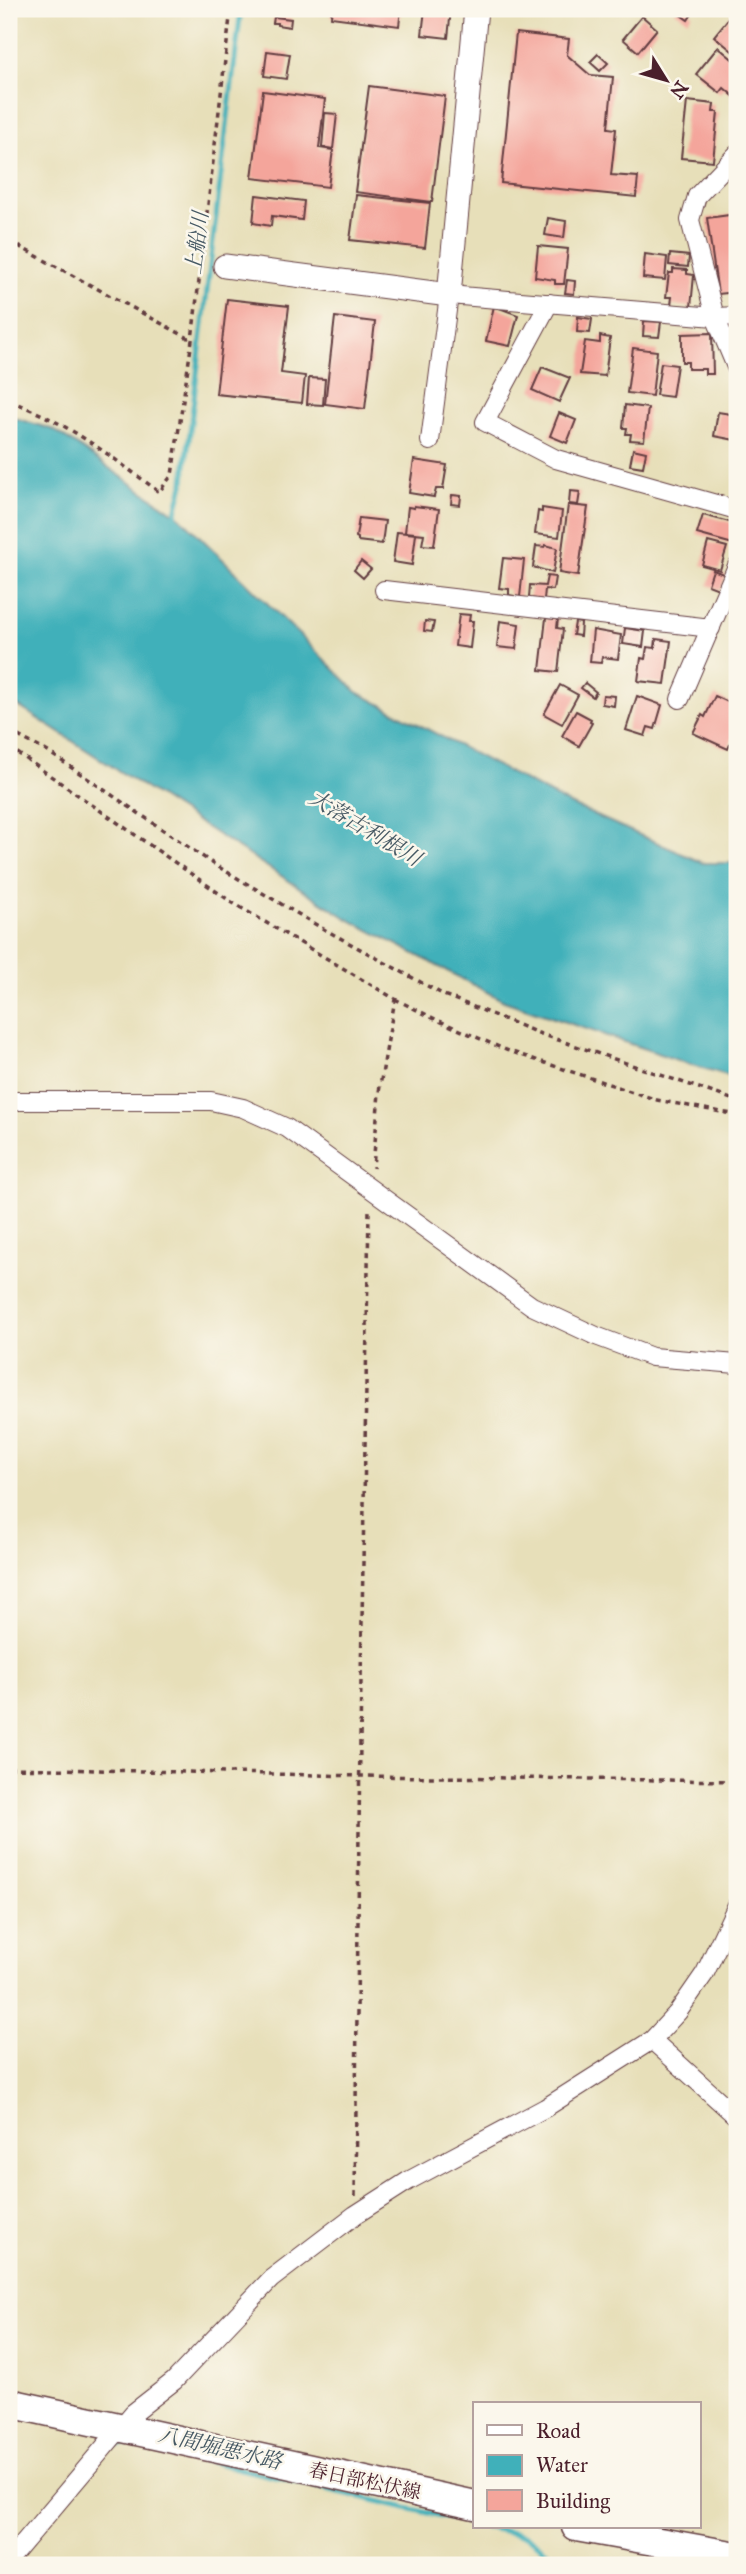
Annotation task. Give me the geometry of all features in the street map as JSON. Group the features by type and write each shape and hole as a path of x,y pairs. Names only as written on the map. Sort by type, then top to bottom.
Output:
{"main road":[{"name":"春日部松伏線","path":"9,2403 473,2505"},
{"path":"582,2528 737,2556"}],"street":[{"path":"430,441 449,295 476,9"},
{"path":"737,154 698,196 690,220 715,317 737,369"},
{"path":"225,266 449,295 715,317 737,316"},
{"path":"549,303 485,422 556,459 737,510"},
{"path":"680,699 737,566"},
{"path":"384,590 711,628"},
{"path":"9,1101 211,1101 243,1108 287,1128 532,1306 596,1336 652,1357 737,1364"},
{"path":"9,2560 132,2413 174,2381 271,2279 355,2215 408,2181 545,2108 652,2040 678,2011 705,1973 737,1905"},
{"path":"652,2040 737,2117"}],"path":[{"path":"9,401 46,415 97,445 159,492 172,475 231,9"},
{"path":"9,241 191,340"},
{"path":"9,731 50,753 212,863 320,928 444,995 538,1033 737,1101"},
{"path":"9,747 233,904 395,999 506,1050 657,1100 737,1115"},
{"path":"355,2215 368,1233 379,1092 395,999"},
{"path":"9,1768 737,1781"}],"water":[{"name":"大落古利根川","path":"9,416 54,430 180,517 357,692 567,803 703,863 737,863 737,1078 504,1001 348,919 9,700"}],"building":[{"path":"332,9 401,9 399,26 331,17"},
{"path":"425,9 451,9 448,38 422,35"},
{"path":"532,9 545,9 544,17 531,15"},
{"path":"685,9 692,14 688,20 675,11"},
{"path":"737,10 737,55 714,36"},
{"path":"642,16 657,29 638,52 623,39"},
{"path":"274,17 291,19 290,27 273,23"},
{"path":"516,33 569,39 567,55 590,75 613,77 608,128 616,129 611,175 638,177 636,197 501,183"},
{"path":"718,47 737,63 737,99 724,88 720,93 696,74"},
{"path":"267,51 290,54 286,79 264,76"},
{"path":"598,54 608,63 600,71 590,62"},
{"path":"369,86 445,96 432,202 355,192"},
{"path":"263,91 325,99 319,148 333,150 328,187 252,178"},
{"path":"687,101 714,104 713,112 718,112 713,161 681,158"},
{"path":"325,113 337,114 333,149 322,147"},
{"path":"256,195 304,201 302,220 272,216 271,226 253,223"},
{"path":"356,195 430,203 425,248 350,240"},
{"path":"737,214 737,292 718,294 707,218"},
{"path":"548,218 566,221 564,238 545,235"},
{"path":"538,246 568,249 564,284 555,284 555,280 535,277"},
{"path":"645,254 667,257 665,280 643,278"},
{"path":"670,254 689,256 688,267 669,265"},
{"path":"673,269 687,270 687,274 694,275 691,307 671,305 672,297 666,297 669,273 673,273"},
{"path":"567,280 575,281 574,294 565,293"},
{"path":"227,299 289,306 281,373 305,376 302,403 216,394"},
{"path":"494,306 518,315 510,346 486,341"},
{"path":"335,317 375,322 365,409 325,404"},
{"path":"578,317 592,319 590,333 577,332"},
{"path":"644,321 661,322 659,337 643,336"},
{"path":"712,333 713,374 705,374 705,369 688,369 688,362 682,362 682,334"},
{"path":"600,336 610,338 605,376 580,374 585,341 600,343"},
{"path":"633,348 657,351 652,396 627,393"},
{"path":"661,363 677,365 672,397 656,395"},
{"path":"542,367 570,378 559,402 532,390"},
{"path":"309,378 325,379 323,405 307,404"},
{"path":"625,405 648,408 644,441 630,440 631,434 626,434 627,428 623,428"},
{"path":"718,412 737,415 735,440 714,436"},
{"path":"559,413 576,420 567,443 550,436"},
{"path":"633,449 646,452 643,467 630,465"},
{"path":"414,460 447,465 443,489 436,489 434,497 409,493"},
{"path":"570,491 580,492 578,505 569,504"},
{"path":"452,495 461,496 460,505 451,504"},
{"path":"568,505 588,507 578,576 559,573"},
{"path":"408,507 439,509 434,546 422,545 424,534 405,532"},
{"path":"542,508 562,511 559,537 535,534 538,511 542,512"},
{"path":"703,515 733,523 732,526 737,527 733,544 697,534"},
{"path":"359,518 385,521 382,544 358,541 356,537"},
{"path":"397,532 416,534 412,565 393,562"},
{"path":"708,542 727,547 720,570 702,565"},
{"path":"536,546 557,548 553,573 533,567"},
{"path":"503,558 524,560 520,597 509,595 509,589 499,588"},
{"path":"361,561 371,569 363,578 354,570"},
{"path":"713,570 726,575 721,590 708,585"},
{"path":"547,576 555,577 553,590 545,589 544,600 529,598 530,585 545,586"},
{"path":"459,614 470,615 469,621 473,621 470,648 455,646"},
{"path":"546,618 558,619 557,628 563,629 558,672 540,670"},
{"path":"425,621 434,622 432,632 424,631"},
{"path":"500,621 519,624 516,649 497,647"},
{"path":"575,622 581,623 580,636 573,635"},
{"path":"625,628 645,631 643,647 623,644"},
{"path":"593,630 621,635 618,659 602,657 601,663 590,662"},
{"path":"656,639 671,641 665,684 638,681 641,658 645,659 647,647 655,648"},
{"path":"585,683 596,692 593,697 581,688"},
{"path":"560,685 578,695 562,724 544,714"},
{"path":"603,695 615,696 614,706 602,704"},
{"path":"637,696 662,705 655,729 648,727 645,736 626,730"},
{"path":"715,696 737,706 737,729 728,749 693,733 702,715 705,717"},
{"path":"576,711 591,719 592,723 579,746 562,736"}],"waterway":[{"name":"上船川","path":"174,519 184,481 241,9"},
{"name":"八間堀悪水路","path":"113,2445 134,2444"},
{"name":"八間堀悪水路","path":"147,2447 473,2524"},
{"name":"八間堀悪水路","path":"490,2528 526,2536 566,2565"}]}
